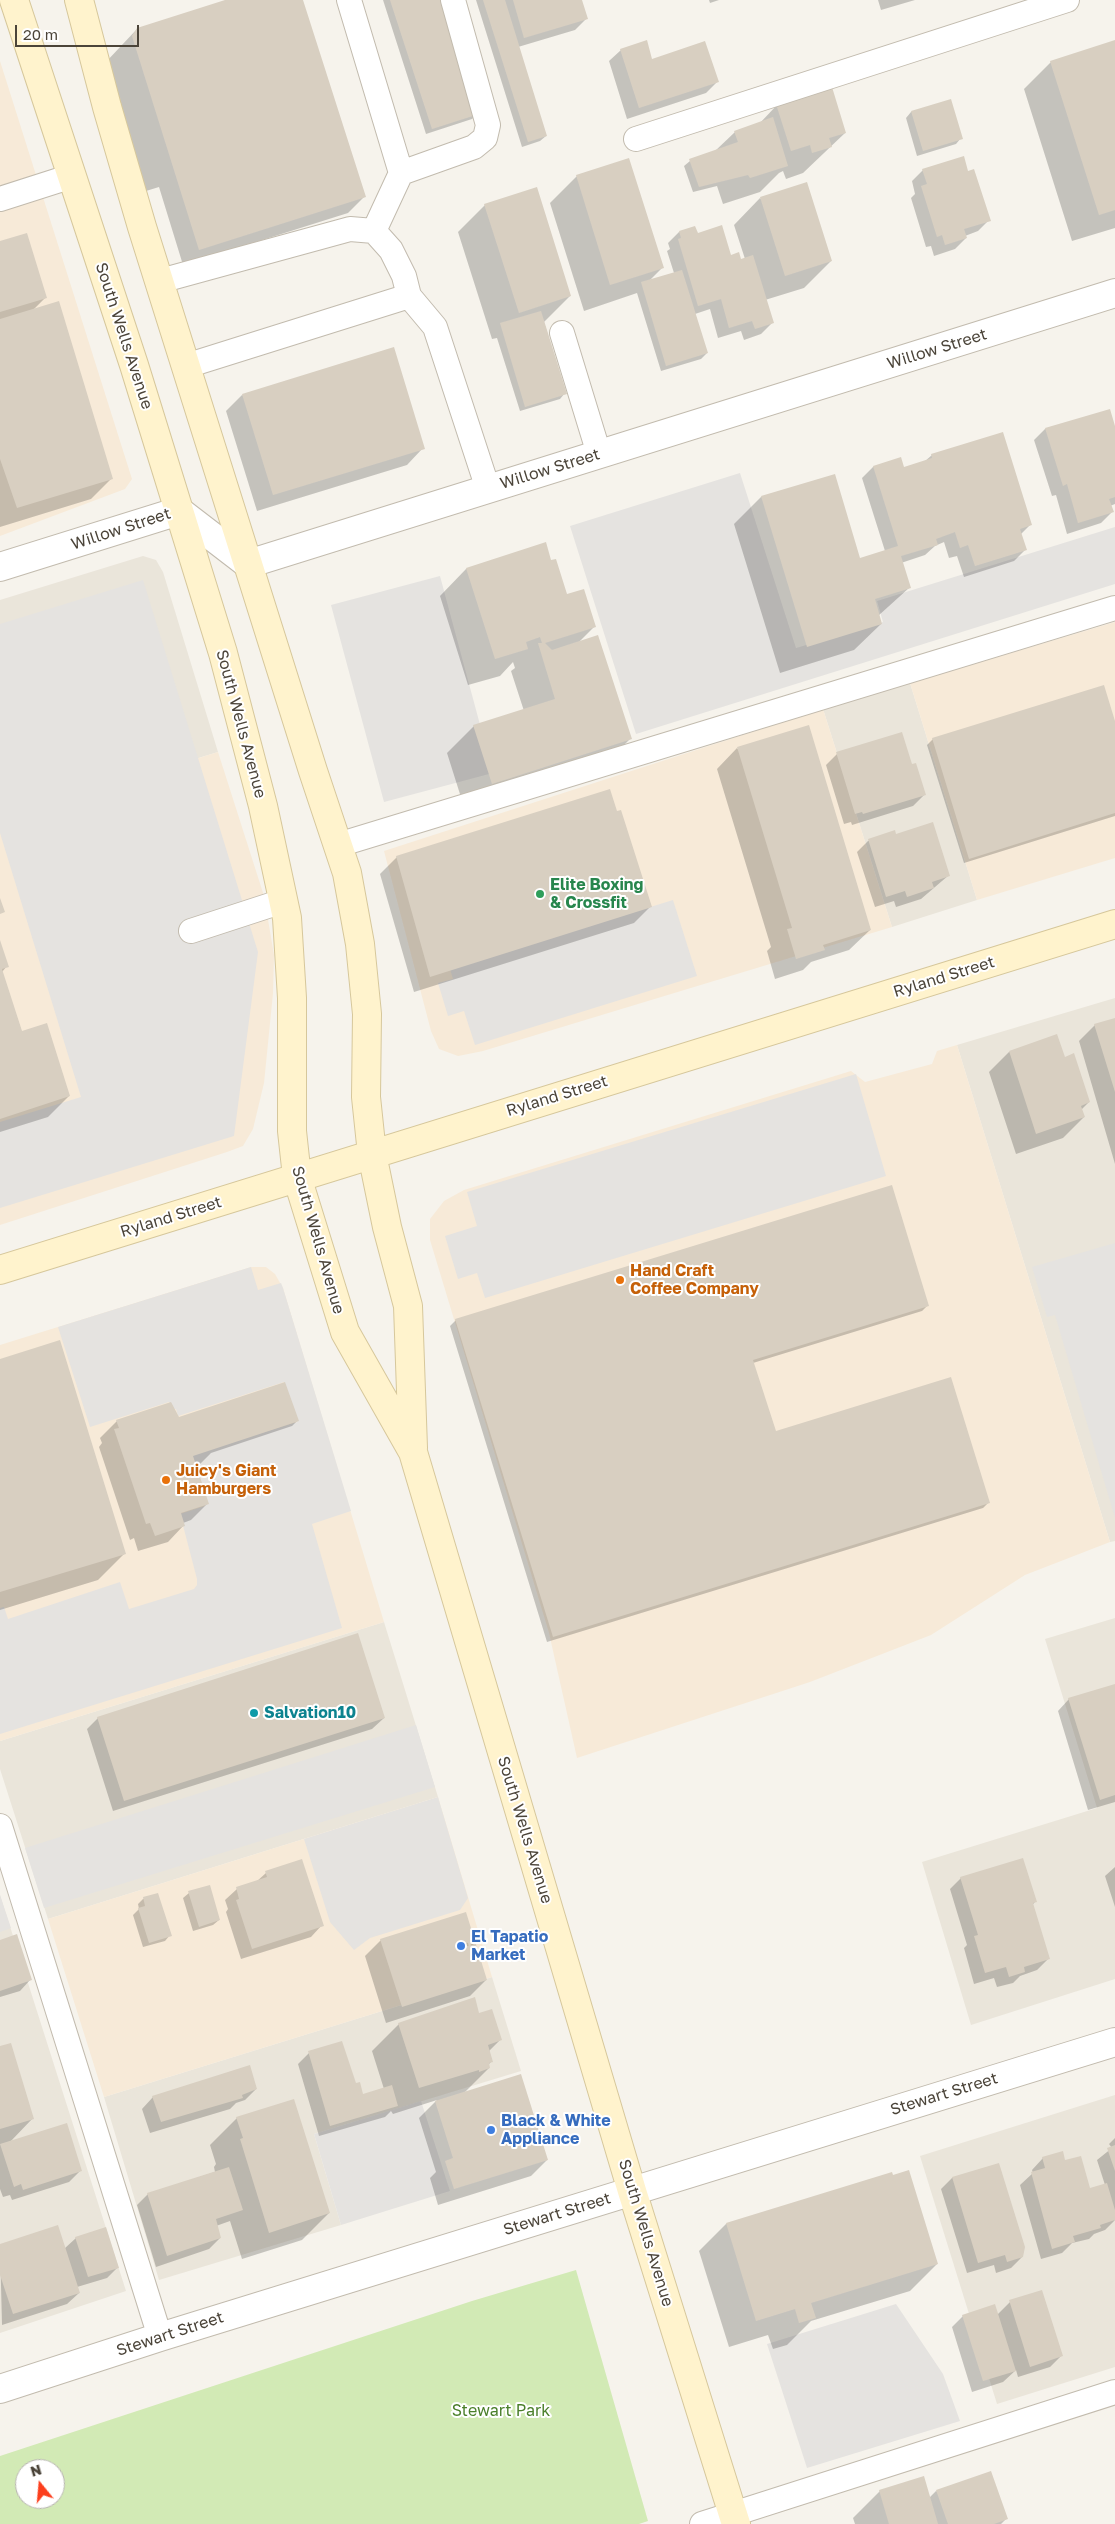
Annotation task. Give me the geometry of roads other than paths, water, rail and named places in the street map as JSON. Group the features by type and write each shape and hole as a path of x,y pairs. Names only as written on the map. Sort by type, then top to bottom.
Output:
{"main road":[{"name":"South Wells Avenue","path":"14,0 72,176 223,653 262,806 287,918 291,988 292,1131 297,1177 345,1332 413,1452 632,2191 734,2519"},
{"name":"South Wells Avenue","path":"79,0 107,107 186,366 347,873 360,944 367,1014 366,1097 372,1154 387,1227 408,1306 413,1452"},
{"name":"Ryland Street","path":"0,1270 1115,924"}],"street":[{"name":"Willow Street","path":"0,568 179,511 248,564 1115,293"},
{"name":"Stewart Street","path":"0,2389 160,2337 1115,2042"}],"lane":[{"path":"349,0 401,173 374,232"},
{"path":"401,173 474,147 485,138 488,125 453,0"},
{"path":"636,139 1067,0"},
{"path":"0,199 72,176"},
{"path":"160,281 350,229 374,232 391,250 404,276 409,296 435,327 488,489"},
{"path":"186,366 409,296"},
{"path":"562,333 598,454"},
{"path":"338,845 1115,608"},
{"path":"191,931 283,902"},
{"path":"0,1826 160,2337"},
{"path":"702,2524 734,2519 1115,2392"}],"place":[{"name":"Elite Boxing & Crossfit","path":"540,894"},
{"name":"Hand Craft Coffee Company","path":"620,1280"},
{"name":"Juicy's Giant Hamburgers","path":"166,1480"},
{"name":"Salvation10","path":"254,1713"},
{"name":"El Tapatio Market","path":"461,1946"},
{"name":"Black & White Appliance","path":"491,2130"}],"park label":[{"name":"Stewart Park","path":"501,2411"}]}
